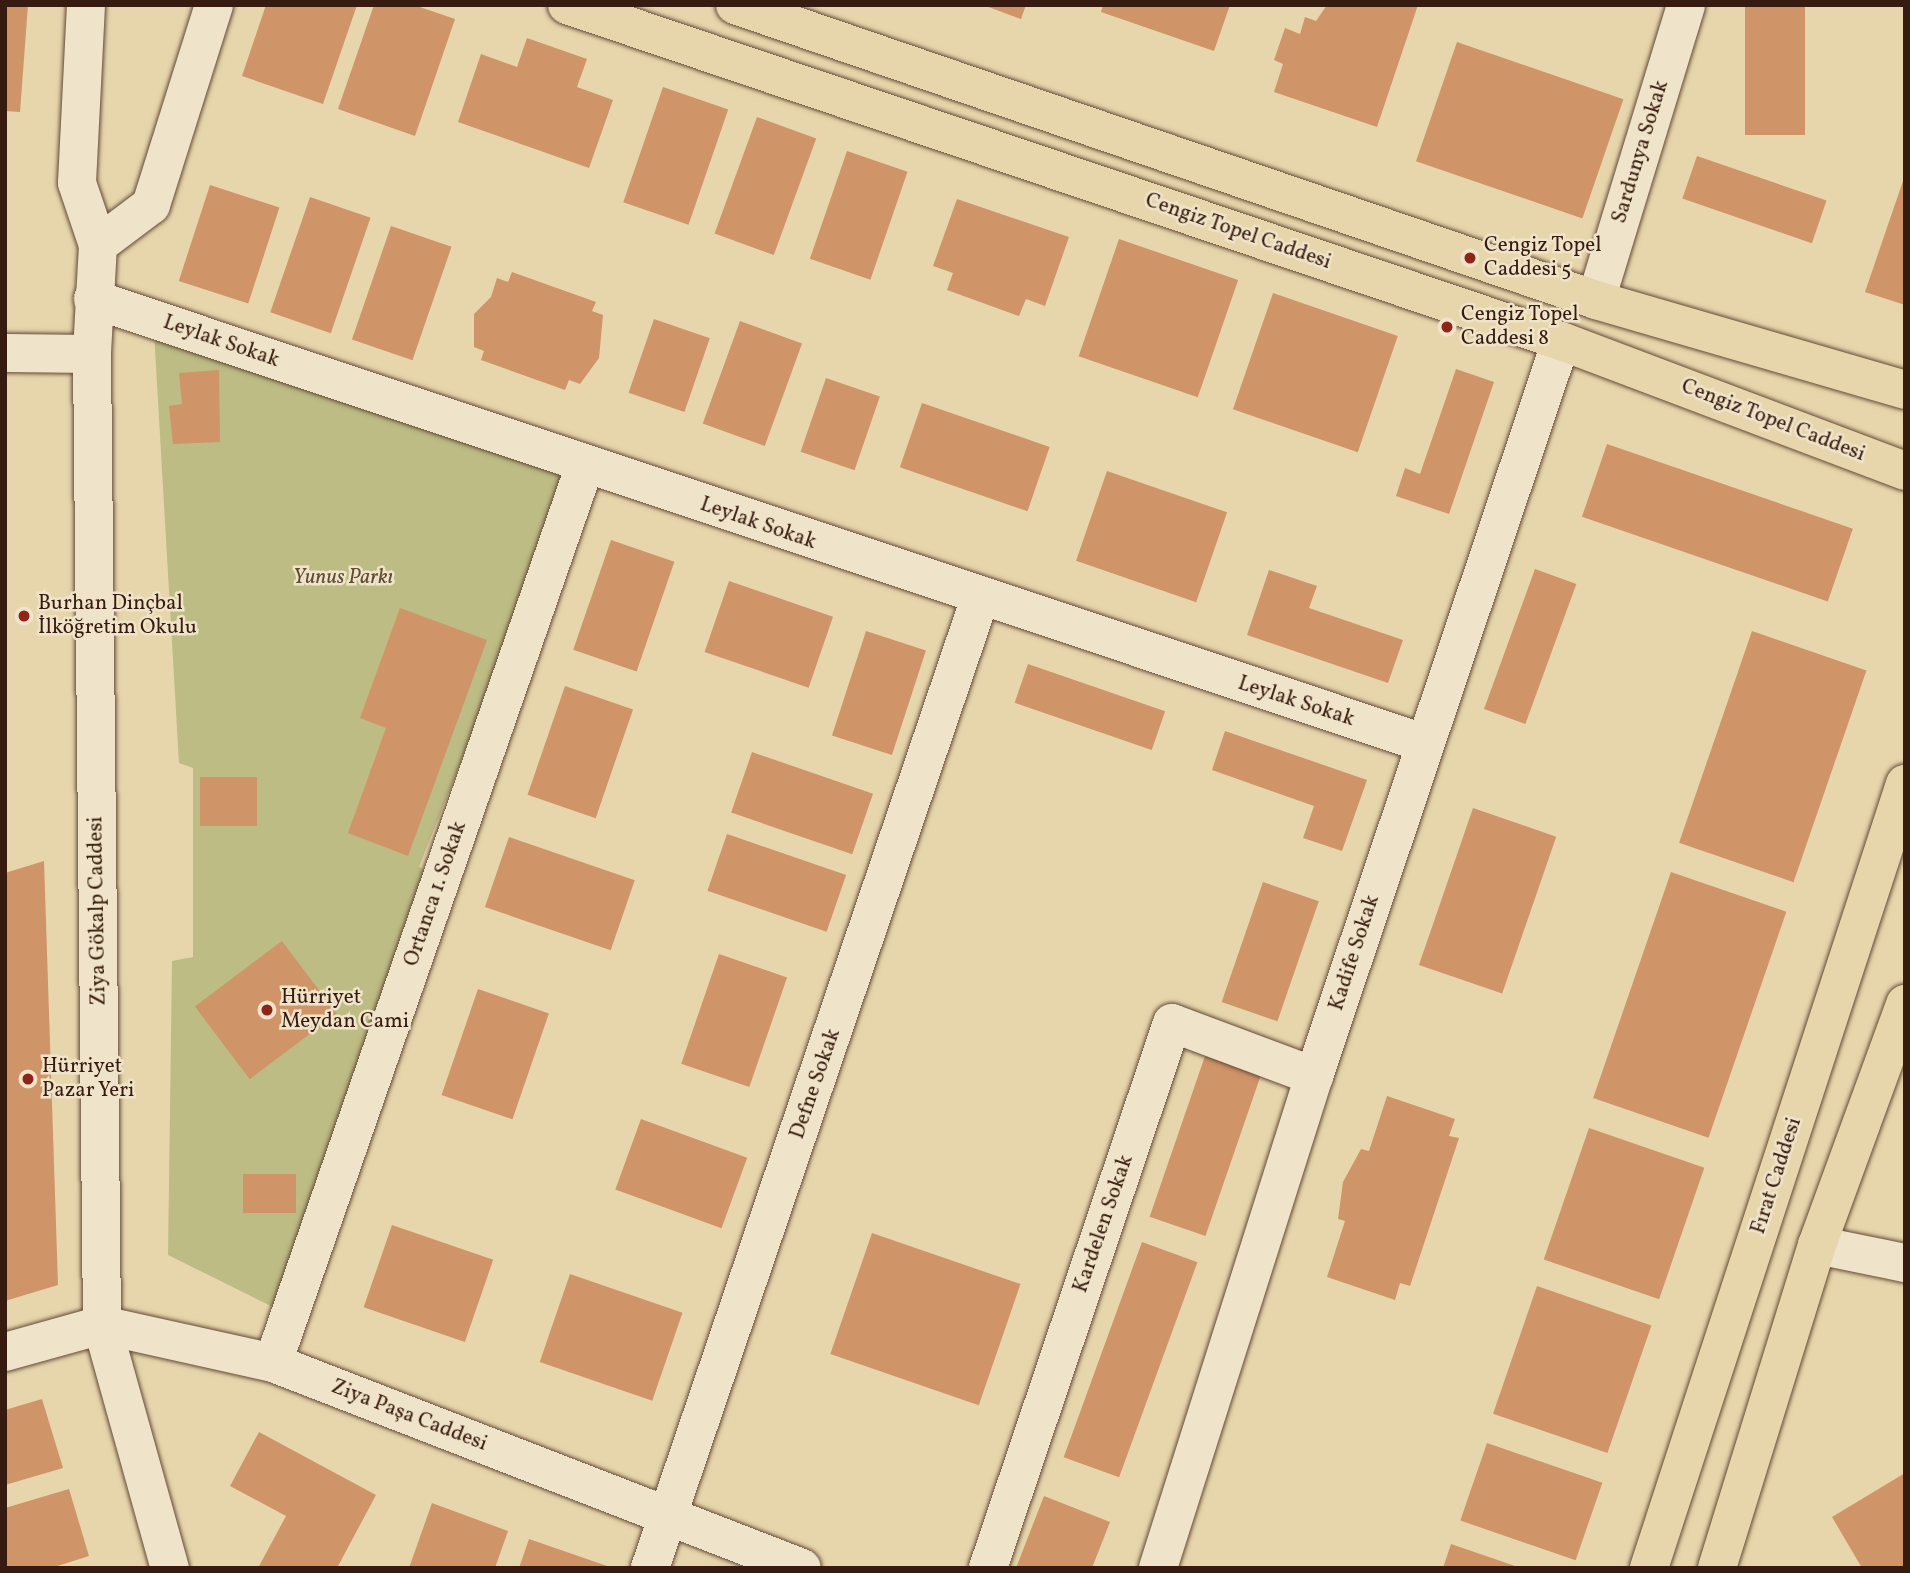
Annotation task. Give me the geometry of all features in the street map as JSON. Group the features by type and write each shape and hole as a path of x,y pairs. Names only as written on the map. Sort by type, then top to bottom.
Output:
{"main road":[{"name":"Cengiz Topel Caddesi","path":"568,5 1560,341 1905,471"},
{"path":"735,5 1596,300 1905,390"},
{"name":"Fırat Caddesi","path":"1649,1568 1905,783"},
{"path":"1717,1568 1817,1245 1905,1004"}],"street":[{"name":"Ziya Gökalp Caddesi","path":"86,5 77,183 98,244 92,355 102,1325 170,1568"},
{"path":"98,244 151,205 214,5"},
{"name":"Sardunya Sokak","path":"1596,300 1686,5"},
{"name":"Leylak Sokak","path":"93,299 979,598 1424,743"},
{"name":"Kadife Sokak","path":"1158,1568 1314,1076 1560,341"},
{"path":"5,353 92,355"},
{"name":"Ortanca 1. Sokak","path":"273,1363 585,466"},
{"name":"Defne Sokak","path":"650,1568 671,1517 979,598"},
{"name":"Kardelen Sokak","path":"988,1568 1172,1023 1314,1076"},
{"path":"1817,1245 1905,1263"},
{"name":"Ziya Paşa Caddesi","path":"5,1352 102,1325 273,1363 802,1568"}],"green space":[{"name":"Yunus Parkı","path":"154,332 577,470 419,867 439,877 283,1312 168,1255 172,961 193,957 193,768 179,763"}],"building":[{"path":"5,5 28,5 20,112 5,111"},
{"path":"266,5 357,5 323,104 242,76"},
{"path":"374,5 414,5 455,19 415,136 338,109"},
{"path":"983,5 1026,5 1021,19"},
{"path":"1103,5 1230,5 1214,51 1101,12"},
{"path":"1327,5 1418,5 1377,127 1274,92 1283,64 1274,60 1285,28 1300,34 1305,17 1316,21"},
{"path":"1745,5 1805,5 1805,135 1745,135"},
{"path":"527,38 587,59 577,87 613,100 589,168 458,122 481,54 517,67"},
{"path":"1457,42 1623,99 1582,218 1416,161"},
{"path":"663,87 728,109 689,225 623,202"},
{"path":"757,117 816,139 774,255 715,234"},
{"path":"847,151 908,172 870,280 810,259"},
{"path":"1697,156 1827,201 1812,243 1682,199"},
{"path":"1905,175 1905,305 1865,292"},
{"path":"210,185 279,208 248,304 179,281"},
{"path":"310,197 371,218 331,333 270,312"},
{"path":"957,199 1069,237 1045,306 1026,299 1019,316 947,290 953,273 933,266"},
{"path":"391,226 452,247 412,360 352,339"},
{"path":"1119,239 1238,280 1198,397 1079,356"},
{"path":"512,272 596,302 592,311 603,315 599,358 580,384 569,380 565,390 481,360 484,351 474,347 474,314 491,297 497,278 508,282"},
{"path":"1273,293 1398,336 1358,452 1233,409"},
{"path":"654,319 710,338 684,412 629,393"},
{"path":"740,321 802,344 765,446 703,423"},
{"path":"1456,369 1494,382 1449,514 1396,496 1405,468 1420,474"},
{"path":"219,370 220,442 173,444 169,406 182,404 179,373"},
{"path":"826,378 880,397 855,470 801,452"},
{"path":"922,403 1050,447 1028,511 900,467"},
{"path":"1607,444 1853,529 1828,601 1582,517"},
{"path":"1107,471 1227,512 1196,602 1076,561"},
{"path":"611,540 674,562 637,671 573,650"},
{"path":"1535,569 1576,584 1525,724 1484,709"},
{"path":"1269,570 1317,586 1309,608 1403,640 1388,683 1247,635"},
{"path":"729,581 833,617 809,688 705,652"},
{"path":"400,608 487,640 408,856 348,833 386,728 360,718"},
{"path":"866,631 926,650 892,755 832,736"},
{"path":"1752,631 1866,670 1793,882 1679,843"},
{"path":"1028,664 1165,711 1152,750 1015,703"},
{"path":"565,686 633,709 596,818 528,795"},
{"path":"1225,731 1367,780 1342,851 1303,838 1314,806 1212,770"},
{"path":"752,752 873,794 852,854 731,813"},
{"path":"200,777 257,777 257,826 200,826"},
{"path":"1473,808 1556,837 1502,994 1419,965"},
{"path":"727,834 846,875 827,932 707,891"},
{"path":"509,837 635,880 611,950 485,907"},
{"name":"Hürriyet Pazar Yeri","path":"44,861 58,1285 5,1301 5,873"},
{"path":"1671,872 1786,912 1709,1138 1593,1098"},
{"path":"1263,882 1319,901 1277,1021 1222,1002"},
{"name":"Hürriyet Meydan Cami","path":"282,941 337,1014 250,1079 195,1007"},
{"path":"719,954 787,977 749,1087 681,1064"},
{"path":"478,989 549,1013 512,1119 442,1095"},
{"path":"1205,1056 1261,1075 1205,1236 1150,1217"},
{"path":"1387,1096 1455,1119 1449,1136 1459,1138 1410,1286 1400,1283 1395,1300 1327,1277 1345,1221 1338,1219 1343,1182 1361,1149 1369,1151"},
{"path":"641,1119 747,1158 722,1228 615,1189"},
{"path":"1589,1128 1704,1168 1659,1299 1544,1259"},
{"path":"243,1174 296,1174 296,1213 243,1213"},
{"path":"392,1225 493,1260 465,1342 364,1307"},
{"path":"872,1233 1020,1284 979,1405 830,1354"},
{"path":"1142,1242 1197,1262 1119,1477 1064,1457"},
{"path":"570,1274 683,1313 652,1401 540,1362"},
{"path":"1537,1286 1651,1325 1607,1453 1493,1414"},
{"path":"42,1399 63,1468 5,1485 5,1410"},
{"path":"259,1432 376,1495 337,1568 258,1568 286,1516 230,1486"},
{"path":"1487,1443 1602,1483 1576,1560 1460,1521"},
{"path":"1905,1473 1905,1568 1862,1568 1832,1517"},
{"path":"69,1489 89,1556 51,1568 5,1568 5,1508"},
{"path":"1044,1496 1110,1522 1092,1568 1016,1568"},
{"path":"432,1503 508,1531 495,1568 409,1568"},
{"path":"529,1539 610,1567 610,1568 519,1568"},
{"path":"1451,1544 1518,1567 1518,1568 1443,1568"}],"place":[{"name":"Cengiz Topel Caddesi 5","path":"1470,258"},
{"name":"Cengiz Topel Caddesi 8","path":"1447,327"},
{"name":"Burhan Dinçbal İlköğretim Okulu","path":"24,616"},
{"name":"Hürriyet Meydan Cami","path":"267,1010"},
{"name":"Hürriyet Pazar Yeri","path":"28,1079"}]}
